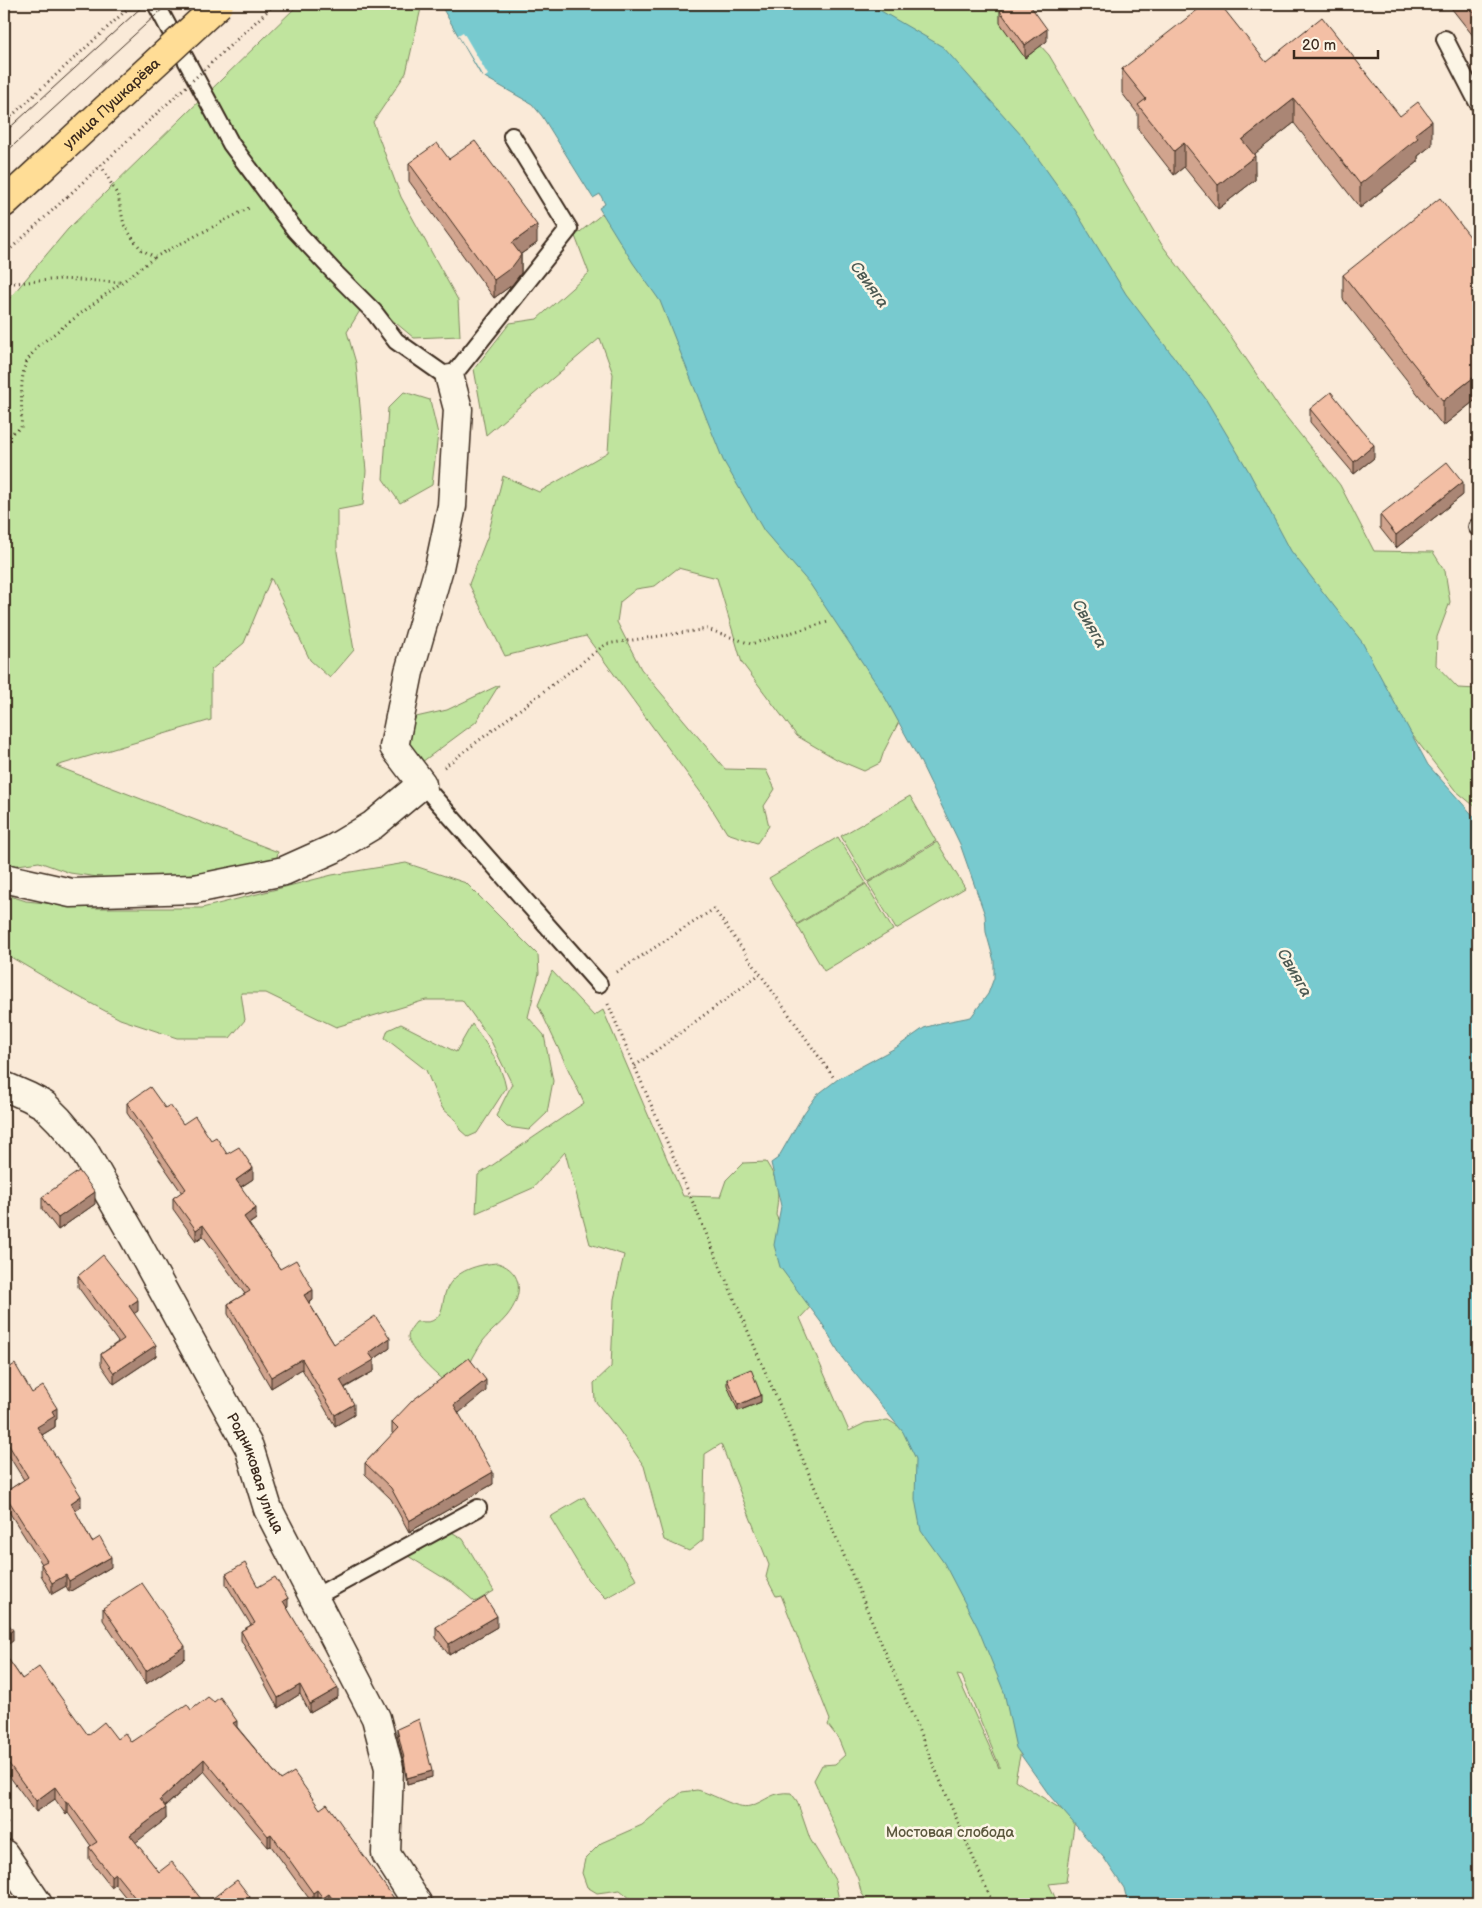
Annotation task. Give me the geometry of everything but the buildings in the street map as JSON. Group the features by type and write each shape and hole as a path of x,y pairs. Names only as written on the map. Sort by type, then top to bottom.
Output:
{"main road":[{"name":"улица Пушкарёва","path":"4,203 219,4"}],"street":[{"path":"4,878 71,893 195,889 284,871 333,849 373,824 422,784 394,746 409,672 439,568 452,506 458,409 450,379"},
{"name":"Родниковая улица","path":"4,1086 44,1105 82,1148 131,1232 249,1448 268,1509 376,1718 389,1768 386,1854 418,1904"},
{"path":"4,1854 38,1904"}],"lane":[{"path":"156,4 231,144 295,230 374,312 396,341 450,379 569,229 512,136"},
{"path":"1445,39 1478,103"},
{"path":"422,784 599,984"},
{"path":"313,1598 478,1508"}],"path":[{"path":"4,123 133,4"},
{"path":"4,255 275,4"},
{"path":"101,164 118,196 124,225 142,250 155,257"},
{"path":"4,437 20,428 22,415 21,396 25,365 38,346 155,257 271,197"},
{"path":"4,284 61,279 122,282"},
{"path":"422,784 606,644 708,629 751,644 828,622"},
{"path":"834,1078 714,909 599,984 993,1904"},
{"path":"635,1066 760,974"}],"green space":[{"path":"299,4 422,4 406,73 373,122 401,197 458,300 460,336 414,338 367,299 347,332 356,363 366,471 363,505 337,510 337,552 354,650 330,678 310,660 271,578 244,643 211,670 211,720 56,766 278,852 276,863 132,882 70,873 39,862 4,867 4,305 68,229"},
{"path":"840,4 1002,4 1049,55 1162,245 1226,329 1280,409 1340,485 1374,551 1433,552 1445,571 1450,602 1437,637 1436,665 1458,688 1478,689 1478,809 1455,790"},
{"path":"624,196 907,706 884,751 880,763 864,771 838,760 797,736 742,663 717,578 678,568 655,586 636,589 620,602 617,622 641,669 725,769 766,770 775,789 764,806 769,826 757,843 727,833 707,801 586,636 505,656 469,584 488,535 503,476 539,492 608,452 613,374 600,338 486,435 474,369 510,323 537,319 589,273 575,236"},
{"path":"404,392 430,400 438,434 432,485 400,503 383,479 388,408"},
{"path":"499,685 476,722 403,776 402,742 416,717 447,710"},
{"path":"910,796 936,841 868,882 841,836"},
{"path":"838,837 866,883 797,924 769,878"},
{"path":"937,842 965,888 896,929 868,883"},
{"path":"406,863 466,883 538,955 539,973 528,1017 544,1035 553,1081 547,1113 529,1130 507,1127 496,1116 512,1084 490,1039 462,1000 426,1000 336,1027 266,993 241,993 245,1020 230,1038 177,1038 120,1019 4,953 4,894 26,901 92,908 202,908 332,875"},
{"path":"866,884 893,930 824,971 797,925"},
{"name":"Мостовая слобода","path":"552,971 594,1016 603,1010 683,1196 720,1197 726,1180 743,1163 766,1162 771,1170 777,1187 776,1215 814,1303 800,1318 849,1431 865,1423 888,1420 915,1436 1028,1717 1015,1780 1075,1818 1066,1882 1049,1884 1058,1904 869,1904 861,1892 858,1879 814,1780 822,1765 835,1764 845,1755 838,1738 828,1725 830,1720 781,1595 776,1596 766,1577 769,1565 721,1444 705,1454 703,1540 689,1551 664,1540 644,1466 619,1430 595,1401 594,1383 611,1367 614,1299 624,1255 590,1244 565,1152 533,1188 476,1213 478,1175 584,1103 538,1005","holes":["957,1675 962,1676 999,1765 999,1768"]},
{"path":"401,1024 456,1052 472,1024 483,1039 501,1071 506,1088 477,1133 468,1137 460,1130 456,1120 443,1109 426,1070 385,1038 388,1030"},
{"path":"498,1263 513,1272 516,1278 518,1293 516,1301 507,1316 483,1341 465,1374 444,1381 428,1367 412,1347 408,1336 409,1332 416,1322 430,1322 439,1316 446,1291 461,1273 475,1267"},
{"path":"584,1497 637,1580 606,1598 588,1580 550,1517"},
{"path":"450,1531 463,1539 494,1591 475,1602 455,1585 408,1556"},
{"path":"697,1790 745,1807 779,1793 791,1793 797,1801 810,1839 835,1880 839,1900 836,1904 792,1904 772,1901 761,1904 636,1903 620,1890 597,1893 587,1887 582,1873 585,1859 601,1843 642,1825 682,1792"}],"water":[{"name":"Свияга","path":"440,4 869,4 943,47 1022,136 1075,210 1126,294 1205,398 1248,470 1291,551 1362,642 1428,765 1478,821 1478,1904 1128,1904 1124,1888 1104,1858 1050,1796 1016,1748 1004,1692 978,1628 944,1563 921,1531 915,1499 916,1459 903,1432 843,1359 823,1325 780,1267 774,1245 781,1206 771,1163 778,1158 804,1113 817,1095 838,1079 897,1047 924,1028 971,1017 988,994 994,978 994,961 986,932 985,915 960,844 920,761 882,692 810,584 764,531 723,460 660,301 633,263 599,208 605,204 600,194 593,198 542,116 532,104 481,75"}],"pier":[{"path":"463,32 488,75 484,78 458,35"}],"tram line":[{"path":"4,133 145,4"},
{"path":"4,154 168,4"}]}
